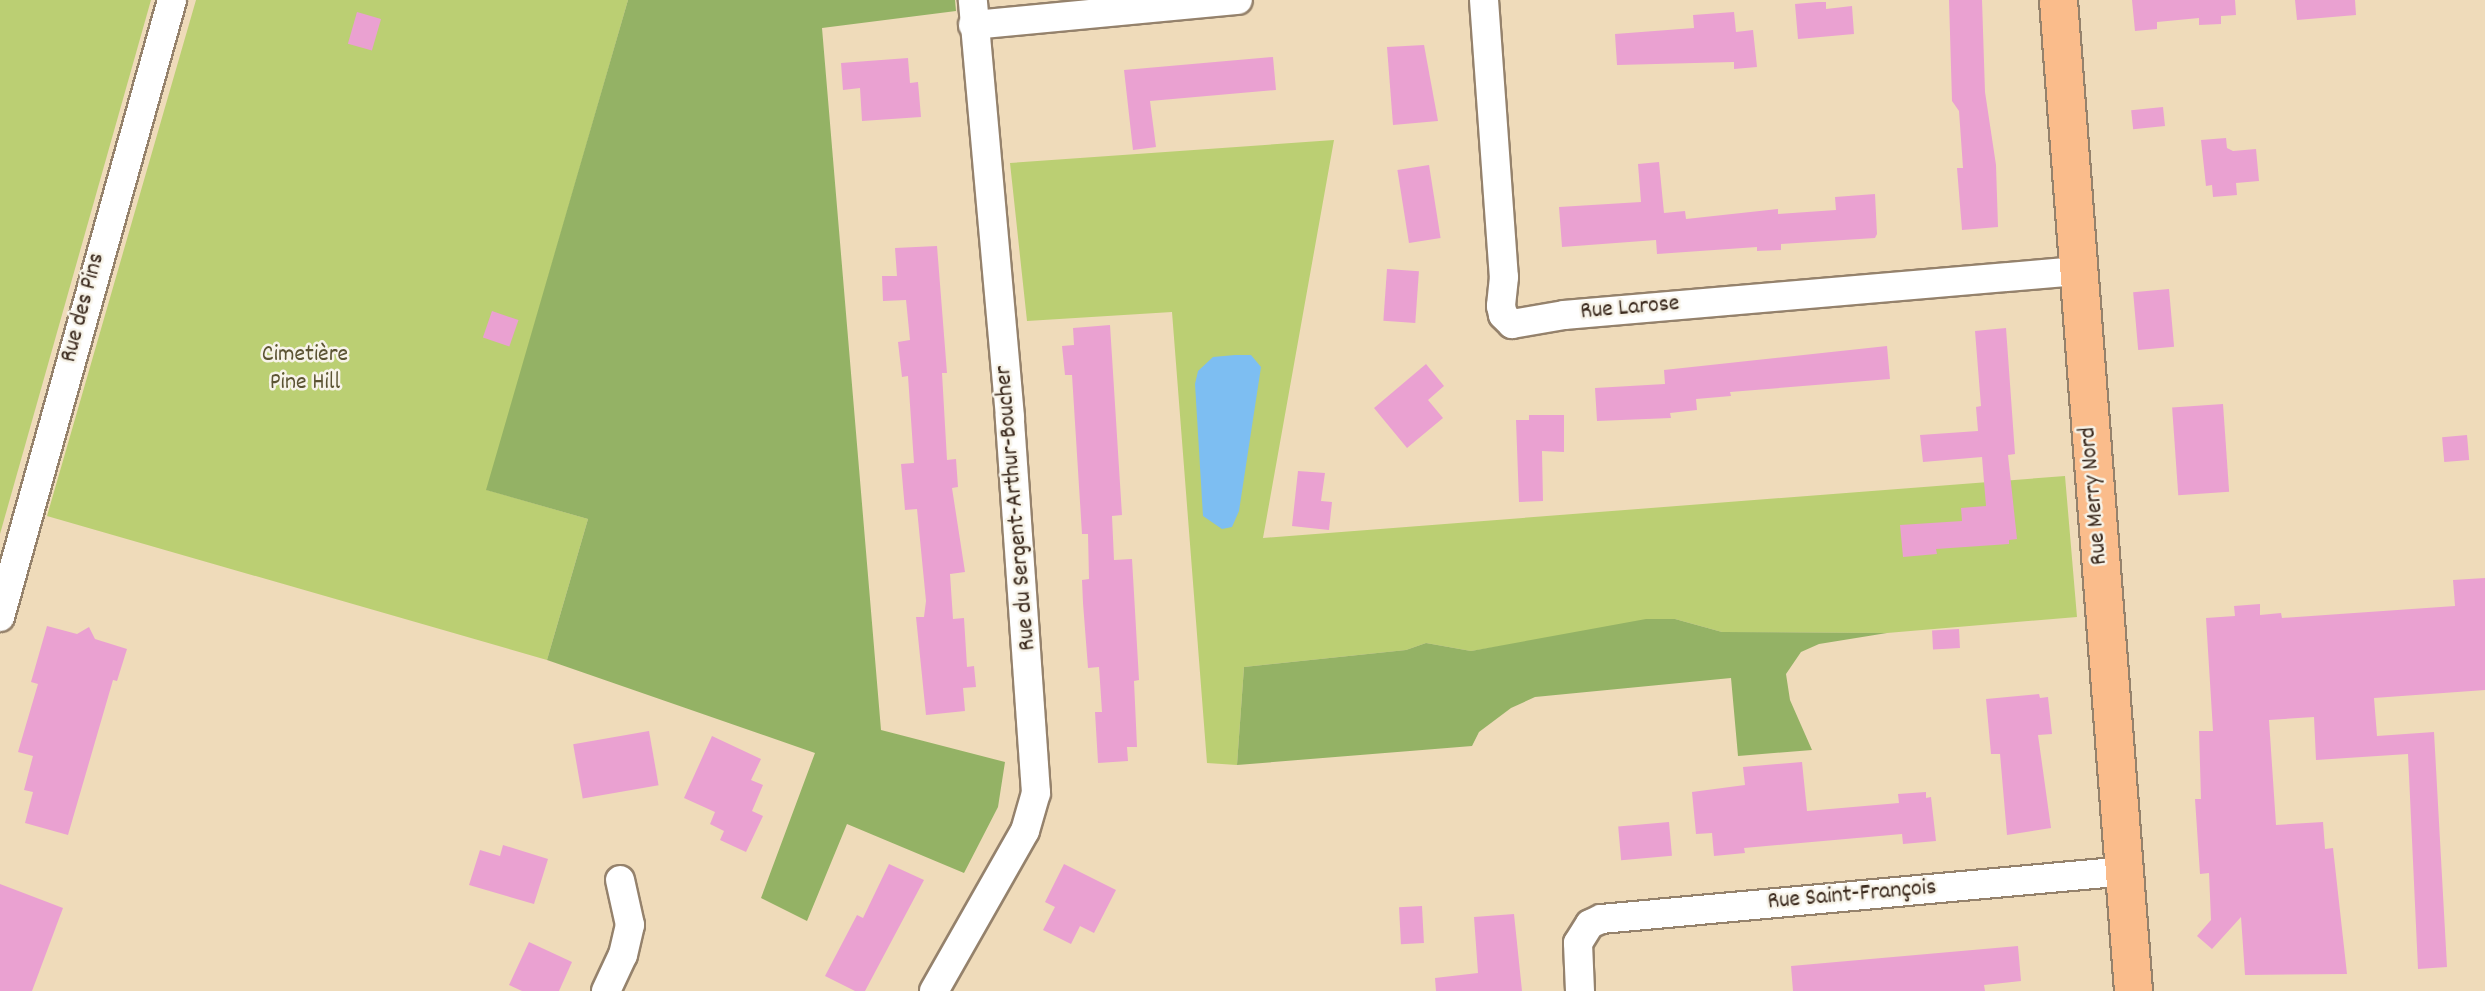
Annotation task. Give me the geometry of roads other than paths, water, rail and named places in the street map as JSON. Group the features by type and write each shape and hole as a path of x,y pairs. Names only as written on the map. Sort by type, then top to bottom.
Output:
{"main road":[{"name":"Rue Merry Nord","path":"2058,0 2133,991"}],"street":[{"name":"Rue des Pins","path":"0,617 172,0"},
{"path":"973,13 1238,0"},
{"name":"Rue Larose","path":"1483,0 1504,277 1501,306 1503,316 1513,324 1564,315 2077,271"},
{"name":"Rue du Sergent-Arthur-Boucher","path":"934,991 1026,831 1036,793 1010,417 973,13"},
{"name":"Rue Saint-François","path":"1580,991 1578,943 1583,932 1601,919 2126,871"},
{"path":"606,991 623,955 630,925 620,880"}],"water":[{"path":"1251,355 1261,367 1239,511 1232,527 1222,529 1203,516 1195,384 1198,371 1213,357"}],"park label":[{"name":"Cimetière Pine Hill","path":"305,370"}]}
